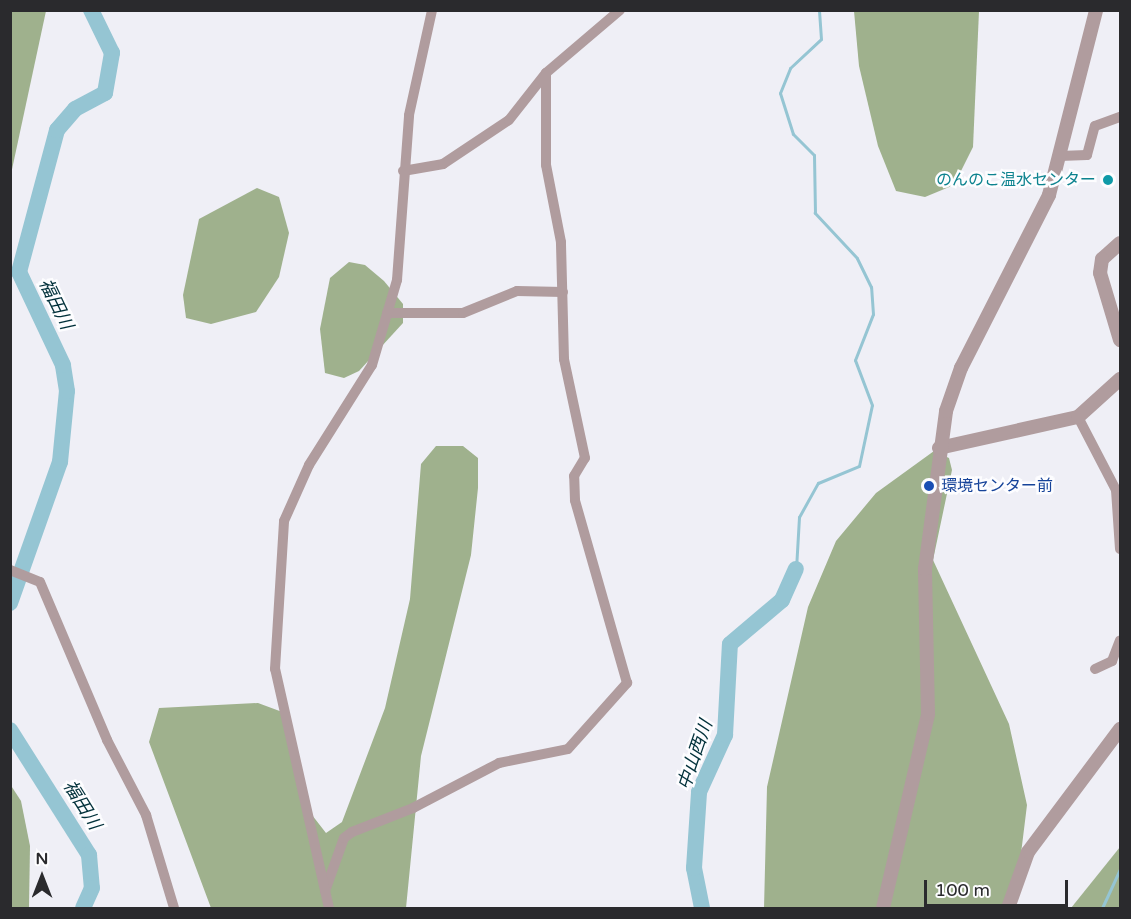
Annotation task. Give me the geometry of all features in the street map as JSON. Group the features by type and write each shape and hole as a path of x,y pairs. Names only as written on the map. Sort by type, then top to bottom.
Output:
{"street":[{"path":"329,909 275,669 284,521 309,465 372,365 397,280 403,171 432,10"},
{"path":"403,171 443,164 509,120 546,72 620,10"},
{"path":"883,909 928,714 925,569 939,448 962,368 1037,226 1060,156 1096,10"},
{"path":"326,891 344,838 352,832 413,808 499,763 568,749 627,684 575,500 574,476 585,458 564,359 561,242 546,165 546,72"},
{"path":"1060,156 1087,155 1095,126 1120,117"},
{"path":"1120,243 1102,259 1100,273 1120,340"},
{"path":"387,313 463,313 518,291 563,292"},
{"path":"939,448 1078,417 1120,379"},
{"path":"1078,417 1116,490 1120,549"},
{"path":"12,571 40,582 107,740 129,773 174,909"},
{"path":"1095,669 1112,661 1120,640"},
{"path":"1008,909 1028,852 1120,729"}],"green space":[{"path":"10,11 46,11 11,174"},
{"path":"854,11 979,11 973,147 954,185 925,197 896,191 878,146 859,66"},
{"path":"257,188 279,197 289,233 279,277 256,312 211,324 186,318 183,295 199,219"},
{"path":"349,262 365,265 384,281 403,304 403,323 359,371 344,378 325,373 320,329 330,278"},
{"path":"436,446 463,446 478,458 478,488 471,555 421,756 406,908 211,908 149,742 159,708 258,703 285,713 312,815 326,833 342,822 385,708 410,599 421,464"},
{"path":"934,451 949,458 952,470 933,560 1009,724 1027,805 1017,886 1008,908 764,908 767,787 808,607 836,541 876,493"},
{"path":"10,784 21,801 30,846 29,908 11,908"},
{"path":"1120,847 1120,908 1071,908"}],"waterway":[{"name":"福田川","path":"10,603 60,462 67,391 63,365 19,272 57,130 75,109 105,93 112,53 91,10"},
{"path":"796,569 799,517 818,483 859,466 872,405 855,360 873,314 871,287 857,258 815,213 814,155 793,134 780,93 790,68 821,39 819,10"},
{"name":"中山西川","path":"702,908 694,868 699,792 725,735 730,644 782,600 796,569"},
{"name":"福田川","path":"10,730 89,855 92,888 83,908"},
{"path":"1102,908 1120,869"}],"place":[{"name":"のんのこ温水センター","path":"1108,180"},
{"name":"環境センター前","path":"929,486"}]}
